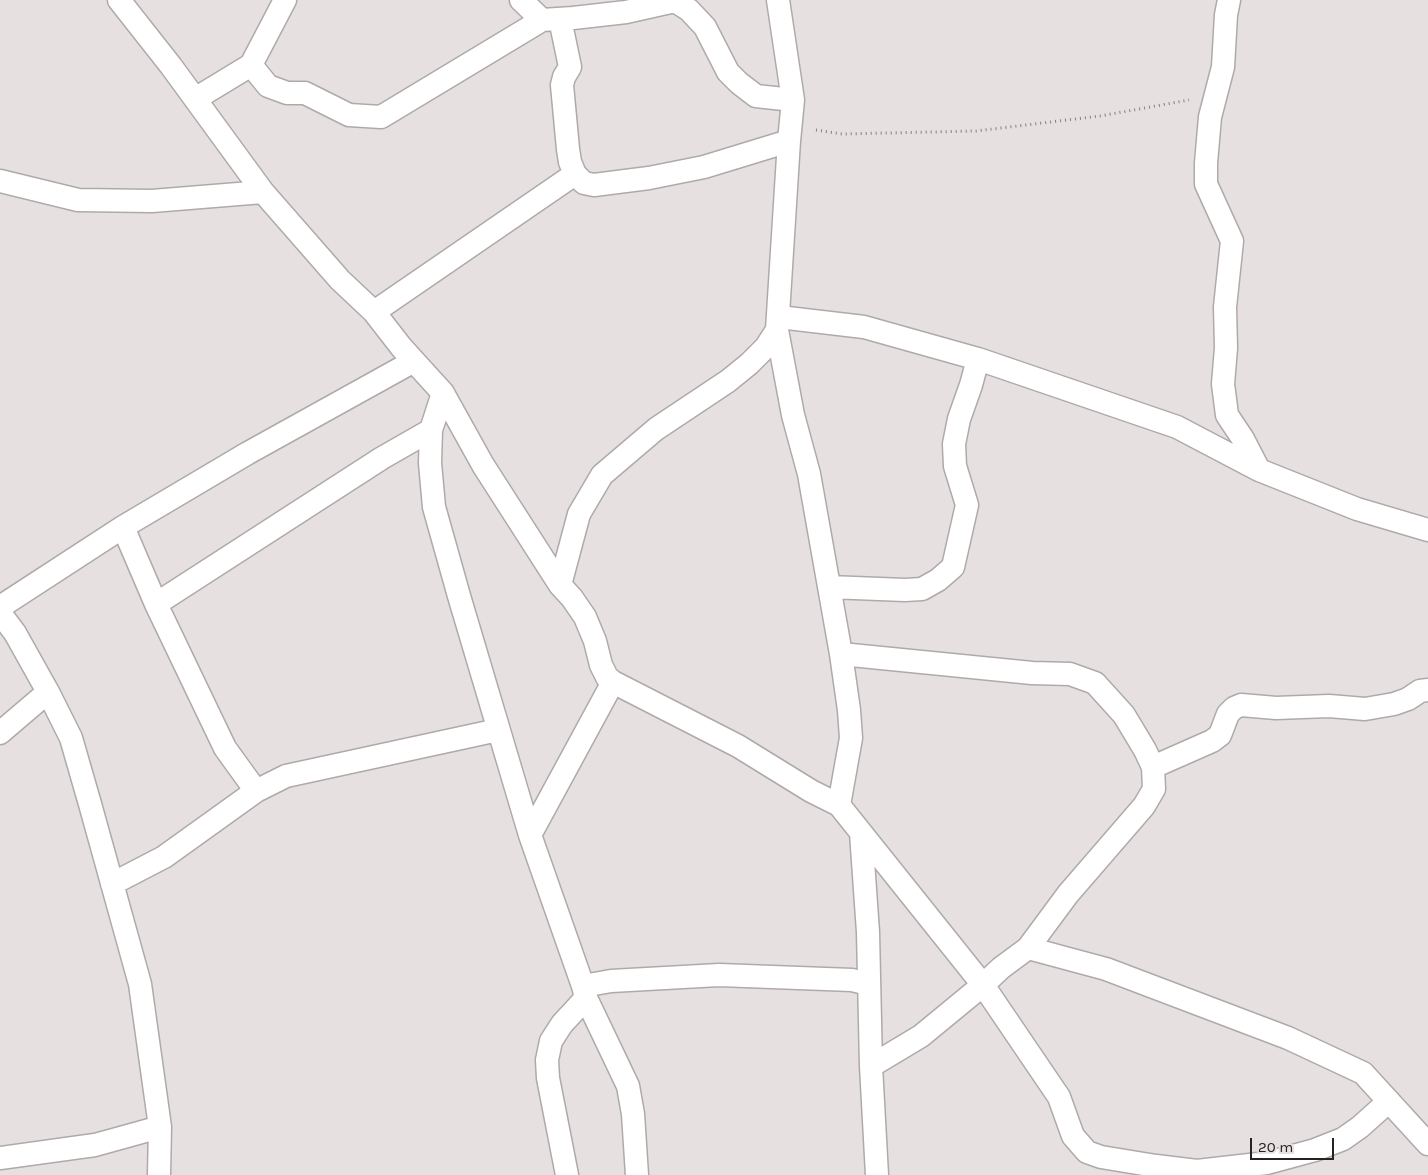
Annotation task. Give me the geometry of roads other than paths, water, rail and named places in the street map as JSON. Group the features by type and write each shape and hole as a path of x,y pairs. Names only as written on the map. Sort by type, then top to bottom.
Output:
{"street":[{"path":"119,0 263,192 340,280 374,312 443,393 483,464 560,585 585,617 595,641 606,677 738,746 839,806 983,985 1059,1097 1073,1136 1087,1152 1158,1170 1197,1171 1267,1163 1343,1139 1360,1127 1389,1101"},
{"path":"195,99 251,66 285,0"},
{"path":"522,0 551,20 570,66 564,77 563,91 568,149 570,162 575,174 584,183 594,185 649,178 704,167 790,134"},
{"path":"778,0 793,100 778,323 794,415 809,474 849,710 851,738 839,806"},
{"path":"1229,0 1226,15 1223,67 1210,118 1206,184 1232,241 1225,307 1226,348 1223,384 1227,416 1244,439 1259,470"},
{"path":"251,66 268,86 288,93 305,93 350,115 381,117 551,20 626,12 676,1 689,10 705,27 728,72 739,83 756,96 793,100"},
{"path":"374,312 575,174"},
{"path":"0,181 78,200 152,202 263,192"},
{"path":"778,323 864,327 978,359 1177,427 1259,470 1357,509 1428,530"},
{"path":"560,585 579,514 602,475 656,429 728,381 749,364 766,347 778,323"},
{"path":"829,587 922,589 938,580 953,567 967,505 955,466 954,444 959,419 978,359"},
{"path":"0,607 123,527 248,453 414,361"},
{"path":"443,393 431,430 430,463 434,506 530,835 584,992 628,1086 633,1114 638,1175"},
{"path":"156,604 382,458 431,430"},
{"path":"123,527 156,604 225,748 256,791"},
{"path":"0,613 14,633 48,692 71,738 140,984 160,1127 159,1175"},
{"path":"841,654 1032,673 1070,674 1095,683 1124,715 1153,767 1154,789 1144,806 1068,894 1028,948 1000,968 983,985 921,1036 870,1066"},
{"path":"530,835 613,682"},
{"path":"1153,767 1212,741 1220,735 1228,714 1234,708 1241,706 1276,708 1329,706 1365,709 1394,704 1408,699 1420,691 1428,690"},
{"path":"0,733 48,692"},
{"path":"112,884 164,857 256,791 286,776 498,730"},
{"path":"862,833 868,932 870,1066 877,1175"},
{"path":"1028,948 1106,969 1288,1038 1363,1073 1428,1144"},
{"path":"567,1175 548,1078 547,1060 551,1041 584,992 611,981 719,975 852,980 868,984"},
{"path":"0,1158 96,1144 160,1127"}]}
